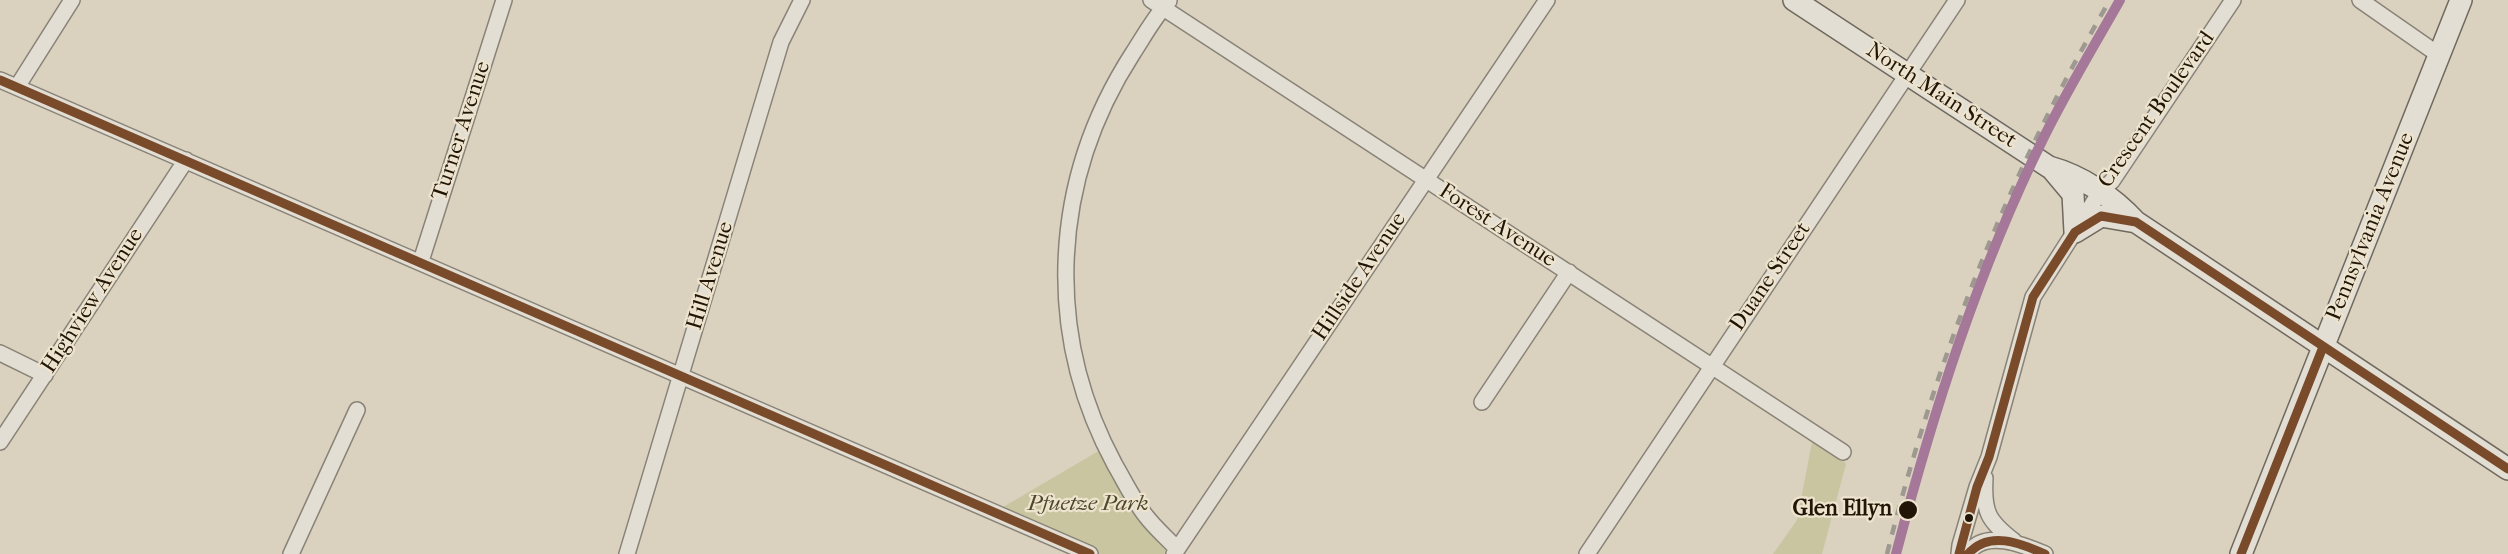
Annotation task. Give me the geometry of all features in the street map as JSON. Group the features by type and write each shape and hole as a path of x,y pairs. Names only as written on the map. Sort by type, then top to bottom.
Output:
{"street":[{"path":"17,87 72,0"},
{"name":"Turner Avenue","path":"421,261 504,0"},
{"name":"Hill Avenue","path":"627,554 782,42 802,0"},
{"name":"Hillside Avenue","path":"1175,552 1546,0"},
{"name":"North Main Street","path":"1794,0 2049,167 2067,172 2122,206 2136,222 2508,469"},
{"name":"Duane Street","path":"1587,554 1957,0"},
{"name":"Crescent Boulevard","path":"1959,554 1977,487 1989,457 2033,297 2100,192 2112,181 2233,0"},
{"path":"2360,0 2439,55"},
{"name":"Pennsylvania Avenue","path":"2241,554 2461,0"},
{"path":"1161,2 1122,70 1092,133 1072,204 1067,242 1066,284 1070,344 1094,421 1113,460 1146,516 1175,552"},
{"name":"Forest Avenue","path":"1161,2 1843,452"},
{"path":"0,80 421,261 1090,554"},
{"name":"Highview Avenue","path":"0,442 186,160"},
{"path":"2049,167 2073,194 2075,232 2102,216 2136,222"},
{"path":"1482,402 1569,272"},
{"path":"0,353 45,375"},
{"path":"291,554 357,410"},
{"path":"1989,457 1985,480 1987,513 1993,524 2014,541 2045,554"},
{"path":"1968,554 1979,543 2014,541"}],"green space":[{"path":"1813,437 1839,455 1846,464 1822,554 1773,554 1797,520"},
{"name":"Pfuetze Park","path":"1102,449 1166,552 1164,554 1098,554 998,510"}],"railway":[{"path":"1887,554 1928,410 1979,269 2039,133 2110,0"}],"transit line":[{"path":"1896,554 1942,395 1998,240 2052,121 2120,0"},
{"path":"0,80 1090,554"},
{"path":"1959,554 1977,487 1989,457 2033,297 2075,232 2101,216 2136,222 2508,469"},
{"path":"2241,554 2323,347"},
{"path":"1968,554 1985,542 1995,541 2015,543 2045,554"}],"place":[{"name":"Glen Ellyn","path":"1908,510"}]}
